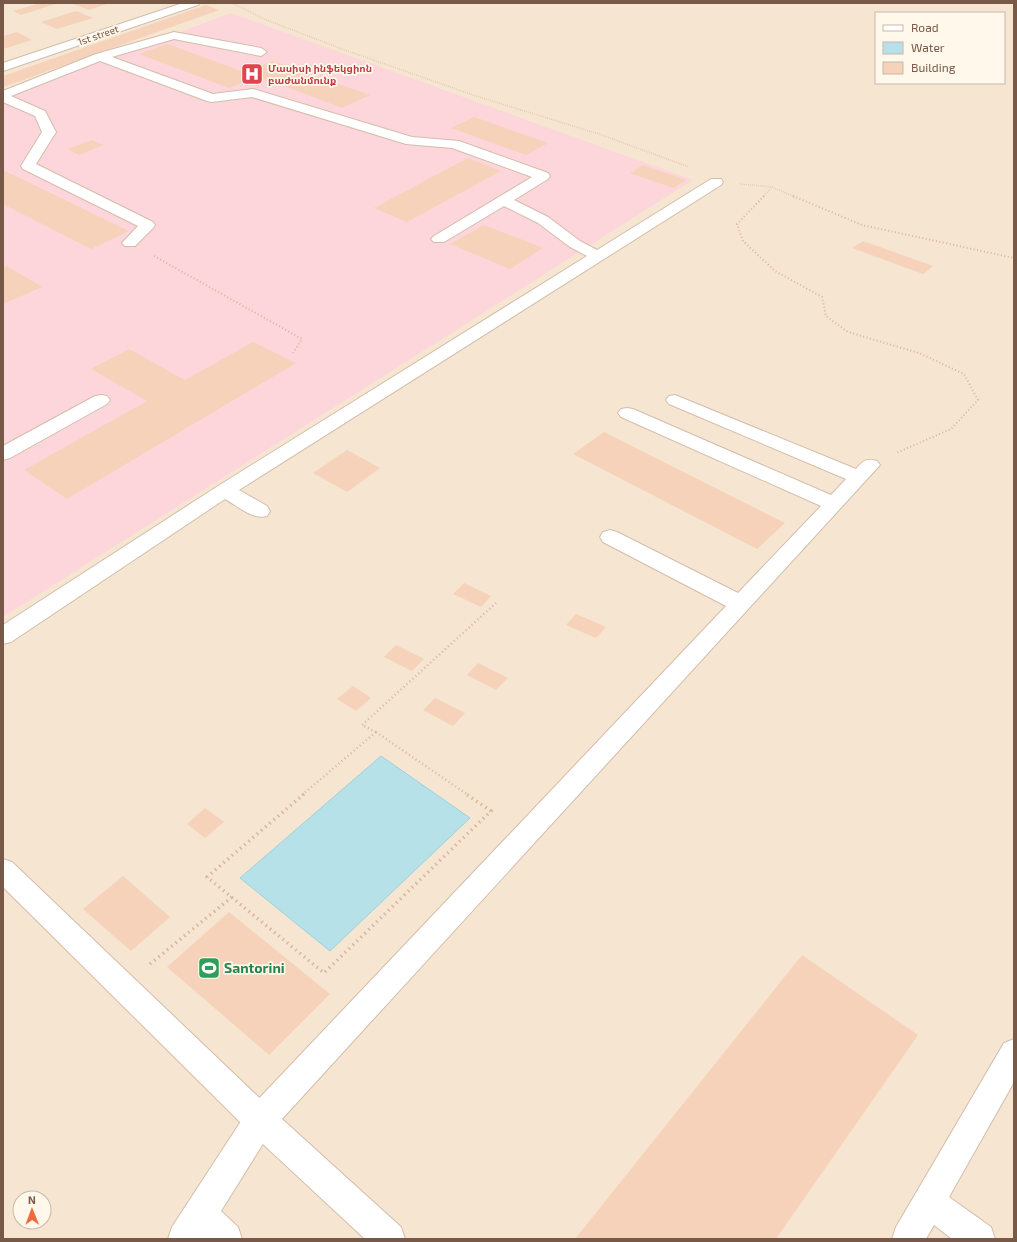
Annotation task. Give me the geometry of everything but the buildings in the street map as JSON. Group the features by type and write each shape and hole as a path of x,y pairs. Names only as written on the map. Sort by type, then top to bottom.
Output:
{"street":[{"name":"1st street","path":"3,67 194,3"},
{"path":"3,96 100,57 174,35 261,52"},
{"path":"100,57 212,98 253,93 412,141 454,144 543,176 439,239"},
{"path":"3,96 40,114 49,132 28,166 148,225 130,243"},
{"path":"3,636 224,490 716,182"},
{"path":"503,200 543,220 575,244 598,256"},
{"path":"3,454 101,400"},
{"path":"226,1239 192,1226 260,1120 864,471 675,400"},
{"path":"627,412 834,504"},
{"path":"224,490 260,512"},
{"path":"610,537 741,604"},
{"path":"3,870 260,1120 389,1239"},
{"path":"908,1239 1014,1053"},
{"path":"929,1202 979,1239"}],"path":[{"path":"232,3 240,5 264,19 350,52 476,96 599,134 693,168 716,182 772,186 862,225 1014,258"},
{"path":"772,186 737,224 743,241 775,271 822,297 826,316 848,332 918,353 964,374 978,400 951,429 864,471"},
{"path":"130,243 302,339 293,353"},
{"path":"376,732 207,877 324,973 491,811 376,732 362,725 496,603"},
{"path":"122,986 232,898"}],"shaded area":[{"path":"3,3 1014,3 1014,1239 3,1239"},
{"path":"231,13 693,180 3,617 3,98"}],"water":[{"path":"381,756 470,818 330,951 240,878"}],"place":[{"name":"Մասիսի ինֆեկցիոն բաժանմունք","path":"252,74"},
{"name":"Santorini","path":"209,968"}]}
